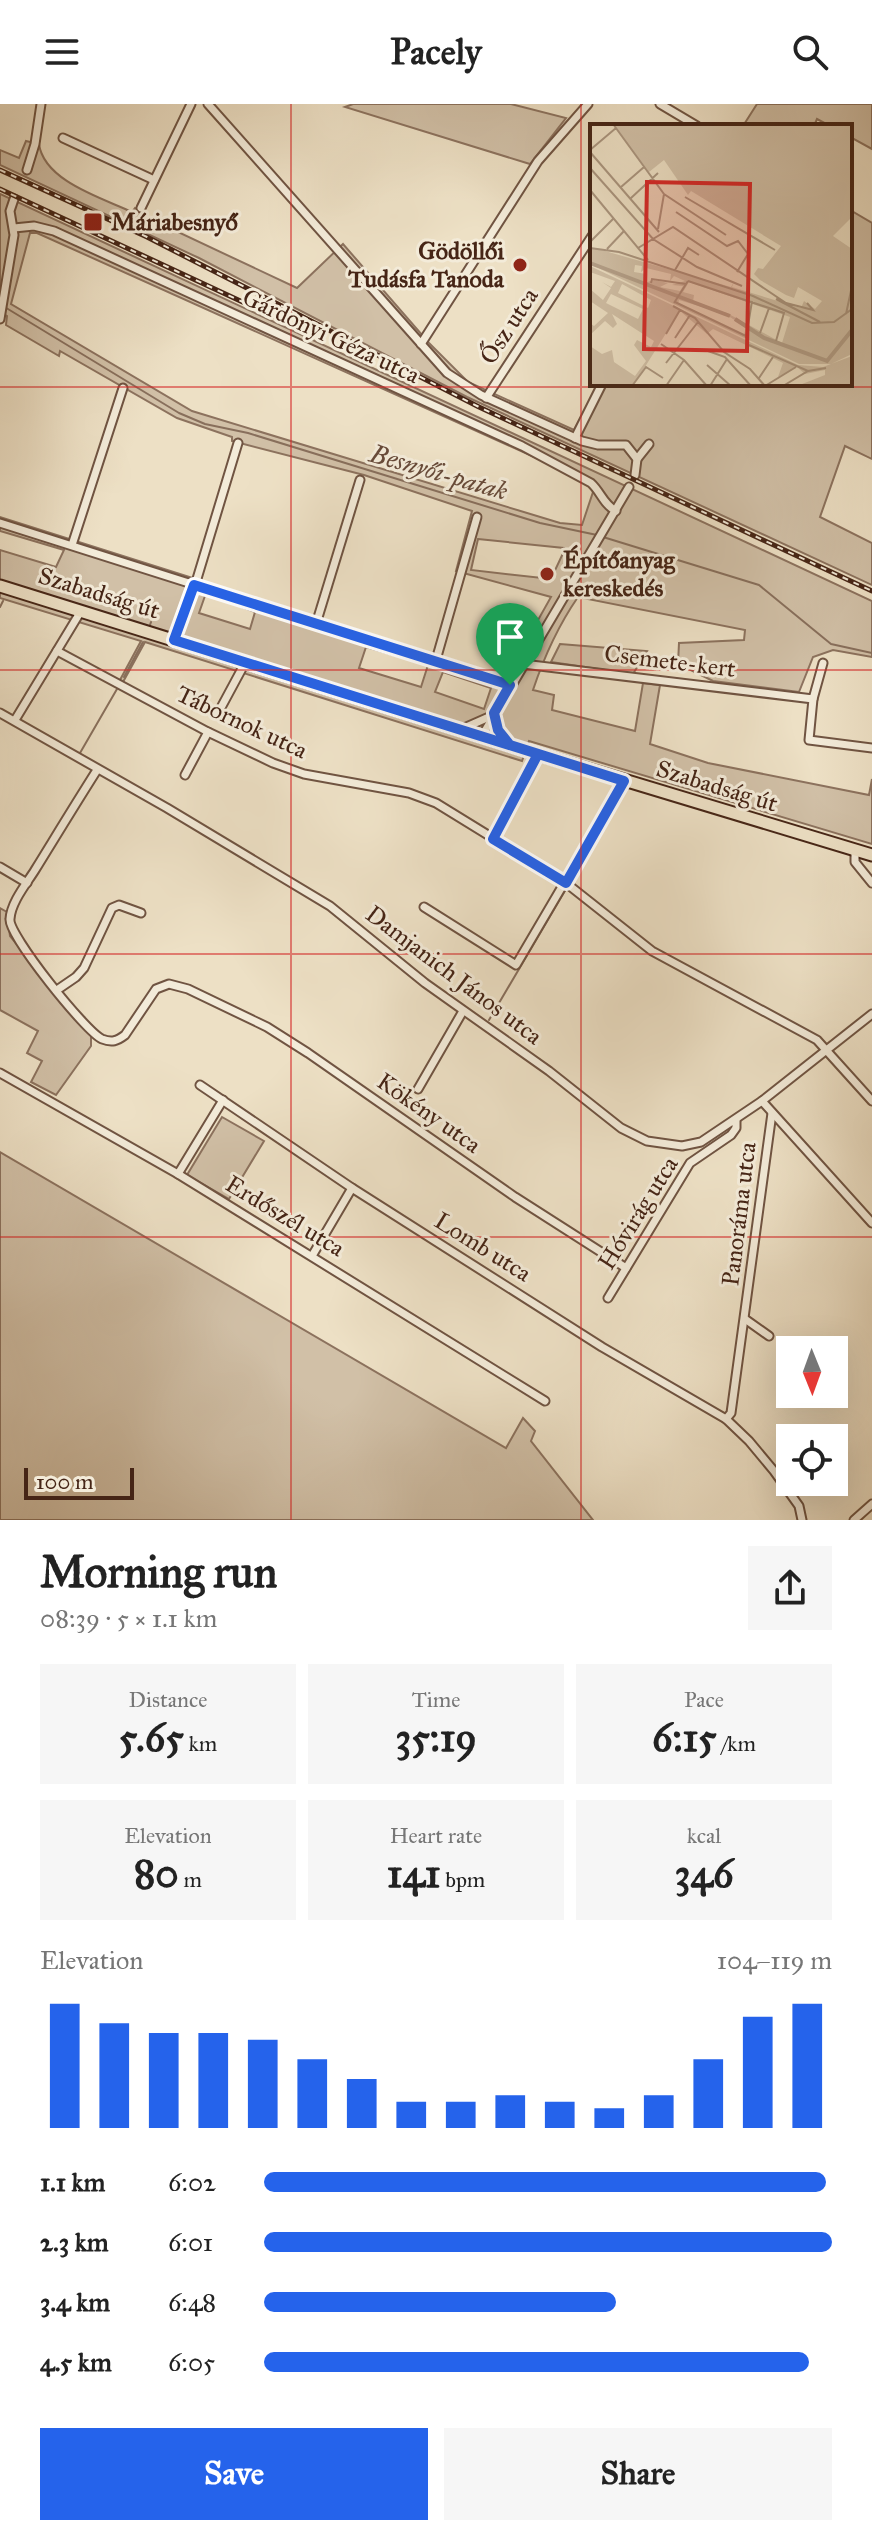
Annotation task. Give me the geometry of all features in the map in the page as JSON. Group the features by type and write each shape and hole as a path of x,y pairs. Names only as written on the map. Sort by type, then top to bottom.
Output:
{"main road":[{"name":"Szabadság út","path":"0,586 872,855"}],"street":[{"path":"27,170 35,144 41,104"},
{"path":"141,208 191,104"},
{"path":"208,104 447,373 486,398 575,438 589,443 626,445 637,459"},
{"path":"421,344 538,161 588,104"},
{"path":"660,104 694,124"},
{"path":"63,138 154,180"},
{"path":"1,316 14,228 10,211 14,199"},
{"name":"Gárdonyi Géza utca","path":"14,228 34,226 54,231 522,446 591,483 599,491 605,505 616,511"},
{"name":"Ősz utca","path":"486,398 590,239"},
{"path":"575,438 601,386"},
{"path":"72,545 123,388"},
{"path":"174,640 238,443"},
{"path":"635,475 637,459 649,444"},
{"path":"316,624 360,480"},
{"path":"482,736 629,487"},
{"path":"436,660 477,517"},
{"name":"Szabadság út","path":"0,523 510,685"},
{"path":"15,720 81,611"},
{"name":"Tábornok utca","path":"57,651 208,732 304,774 422,796 566,883 652,951 817,1040 872,1101"},
{"path":"217,715 245,663"},
{"path":"823,663 813,699 809,740 872,748"},
{"name":"Csemete-kert","path":"523,664 813,699"},
{"name":"Damjanich János utca","path":"0,713 330,906 463,1011 636,1137 689,1146 701,1142 762,1101 872,1014"},
{"path":"460,729 482,722 494,713"},
{"path":"494,713 498,730 510,745"},
{"path":"185,775 208,732"},
{"path":"493,839 538,754"},
{"path":"97,770 13,908 10,926 24,950 57,990 84,968 112,908 119,905 141,913"},
{"path":"424,907 516,965 624,781"},
{"path":"855,850 856,863 872,883"},
{"path":"0,867 27,883"},
{"name":"Kökény utca","path":"57,990 86,1027 111,1042 125,1035 150,995 162,986 181,986 267,1027 515,1197 626,1268"},
{"path":"418,1089 463,1011"},
{"name":"Erdőszél utca","path":"0,1073 178,1174 545,1401"},
{"name":"Lomb utca","path":"200,1085 352,1188 602,1347 726,1419"},
{"path":"178,1174 223,1100"},
{"path":"762,1101 872,1223"},
{"name":"Panoráma utca","path":"726,1419 731,1413 772,1113"},
{"name":"Hóvirág utca","path":"608,1298 690,1163 731,1135 736,1128 736,1120"},
{"path":"312,1256 352,1188"},
{"name":"Panoráma utca","path":"745,1319 769,1336"},
{"path":"726,1419 774,1471 799,1506 802,1520"},
{"path":"854,1520 872,1504"}],"shaded area":[{"path":"353,104 511,104 566,118 530,164 345,107"},
{"path":"757,104 872,104 872,149 852,138 852,124 826,124 817,119 815,124 744,124"},
{"path":"26,141 39,144 51,168 76,187 132,212 135,208 145,213 144,216 297,288 343,244 429,343 468,382 574,430 598,386 852,386 852,211 872,223 872,459 845,446 820,517 872,543 872,585 467,397 199,258 0,165 0,150 19,158"},
{"path":"0,194 872,601 872,657 833,650 813,657 799,692 713,681 678,664 679,643 744,640 745,630 578,597 552,642 533,690 554,695 552,710 635,731 643,683 660,685 650,744 708,763 869,795 872,779 872,844 529,741 522,761 145,642 123,682 120,680 141,641 0,598 0,550 56,567 64,550 0,531 0,517 506,677 551,597 456,571 472,511 364,475 232,441 232,437 177,418 60,351 59,356 6,325 7,316 0,312","holes":["30,233 37,233 552,465 594,489 582,525 560,523 192,411 11,304","478,539 565,549 551,579 471,570","206,593 255,612 250,629 199,613","366,647 428,665 421,687 359,668","443,672 491,688 484,709 435,692"]},
{"path":"560,644 647,651 633,674 551,662"},
{"path":"0,908 7,912 10,936 91,1035 91,1046 56,1095 31,1082 42,1061 27,1053 38,1031 0,1010"},
{"path":"222,1117 264,1141 229,1199 187,1175"},
{"path":"0,1152 506,1448 523,1418 535,1431 531,1441 593,1520 0,1520"}],"waterway":[{"name":"Besnyői-patak","path":"3,306 179,413 205,424 248,433 540,523 597,535"},
{"name":"Besnyői-patak","path":"603,537 759,585 831,644 872,653"},
{"path":"0,607 3,601"},
{"path":"124,677 143,642"},
{"path":"80,753 117,689"},
{"path":"489,1020 566,889"}],"railway":[{"path":"0,170 147,237 479,407 872,591"},
{"path":"0,189 290,324"}],"place":[{"name":"Máriabesnyő","path":"93,222"},
{"name":"Gödöllői Tudásfa Tanoda","path":"520,265"},
{"name":"Építőanyag kereskedés","path":"547,574"}],"route":[{"path":"194,585 510,685 494,713 494,720 502,737 510,745 624,781 566,883 493,839 538,754 174,640 194,585"}]}
